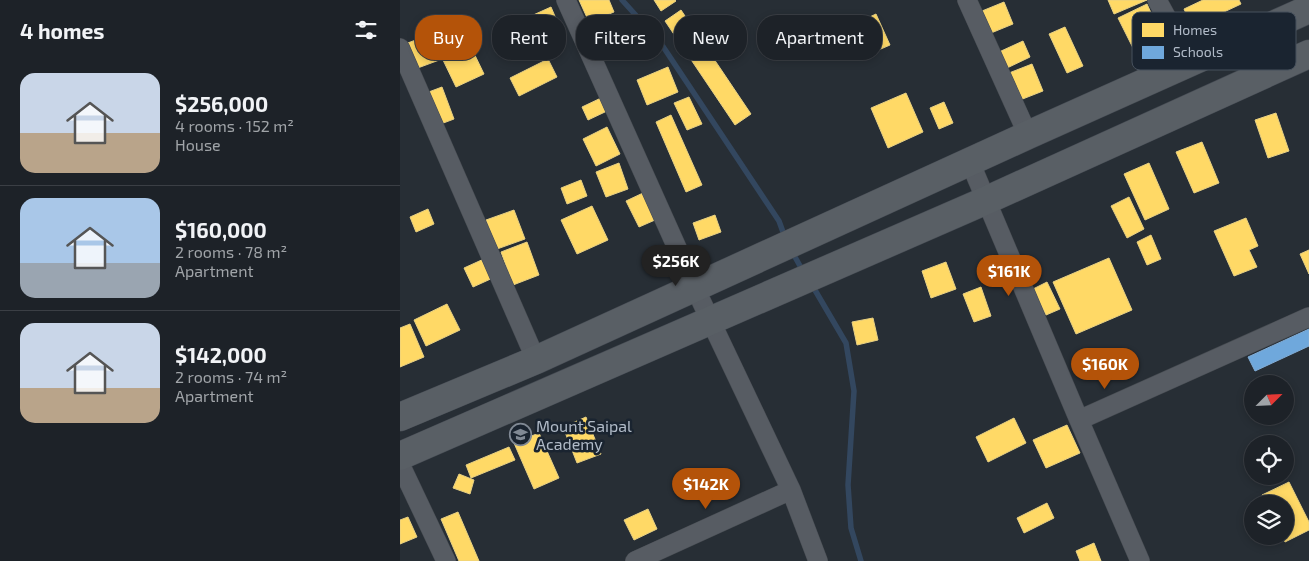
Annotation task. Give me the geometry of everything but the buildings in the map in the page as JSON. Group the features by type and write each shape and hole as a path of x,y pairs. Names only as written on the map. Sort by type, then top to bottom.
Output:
{"main road":[{"path":"1296,15 1309,9"},
{"path":"1296,60 1309,54"},
{"path":"400,417 536,360 1173,70"},
{"path":"400,456 987,200 1274,70"}],"street":[{"path":"566,0 695,288 791,490 818,561"},
{"path":"967,0 1028,135"},
{"path":"1157,0 1164,12"},
{"path":"400,48 536,360"},
{"path":"970,162 1140,561"},
{"path":"1079,420 1309,317"},
{"path":"400,464 446,561"},
{"path":"635,561 791,490"}],"waterway":[{"path":"622,0 660,42 779,221 783,232"},
{"path":"795,257 804,273"},
{"path":"812,285 846,343 854,391 848,485 851,528 861,561"}],"place":[{"name":"Mount Saipal Academy","path":"520,434"}]}
